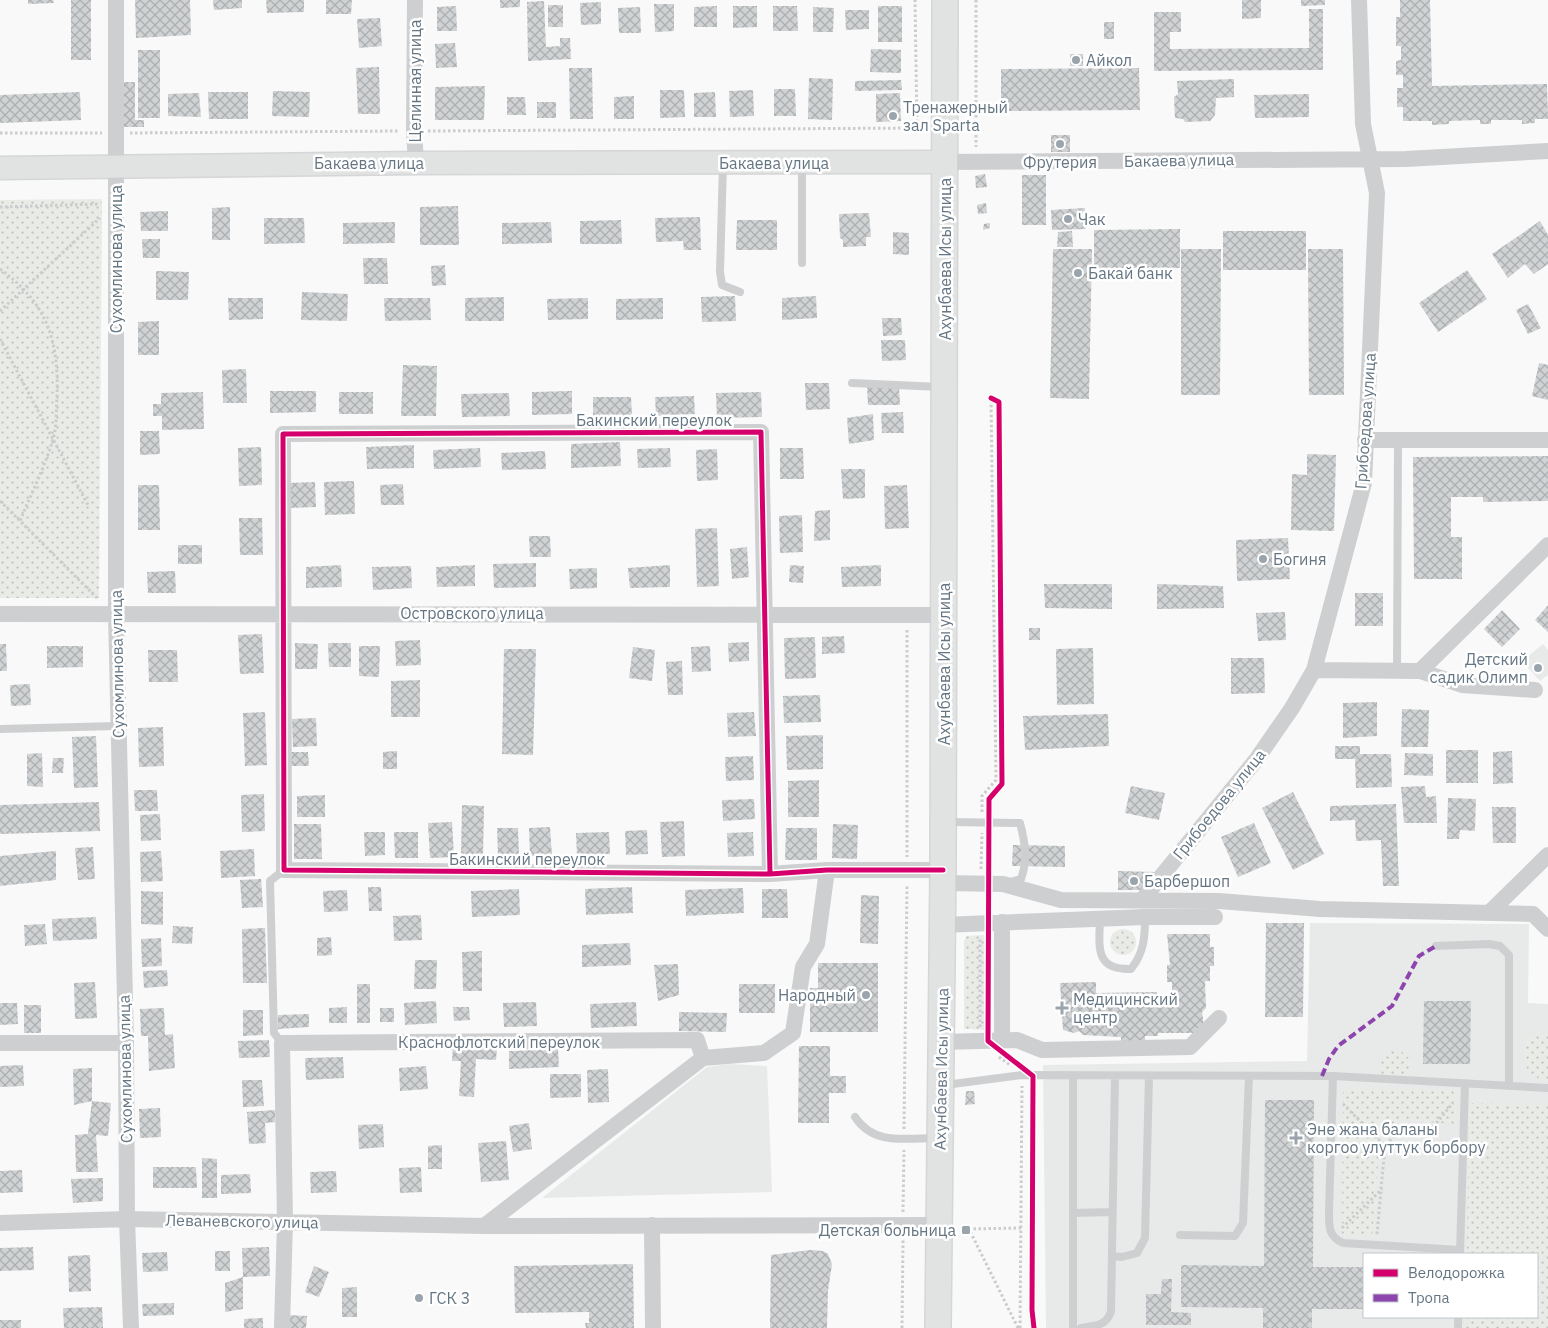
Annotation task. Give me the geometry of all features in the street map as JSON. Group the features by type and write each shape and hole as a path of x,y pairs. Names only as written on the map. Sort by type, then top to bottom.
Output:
{"main road":[{"name":"Ахунбаева Исы улица","path":"938,1328 943,876 945,0"},
{"name":"Бакаева улица","path":"0,168 416,163 723,164 945,162"}],"street":[{"name":"Сухомлинова улица","path":"116,0 114,613 126,1043 127,1219 131,1328"},
{"name":"Целинная улица","path":"416,0 414,131 416,163"},
{"name":"Грибоедова улица","path":"1142,900 1256,760 1292,708 1314,670 1364,483 1377,193 1372,158 1363,124 1359,0"},
{"name":"Бакаева улица","path":"945,162 1406,159 1548,151"},
{"name":"Бакинский переулок","path":"284,612 283,434 761,432 770,874"},
{"path":"1365,440 1548,440"},
{"path":"1420,671 1548,545"},
{"path":"284,612 284,870"},
{"name":"Островского улица","path":"0,614 284,612 944,615"},
{"path":"1314,670 1420,671 1462,685 1535,690"},
{"path":"1490,912 1548,855"},
{"name":"Бакинский переулок","path":"284,870 770,874 827,870 907,870 990,884 1061,900 1219,901 1320,909 1533,914 1548,929"},
{"path":"484,1226 703,1058 764,1053 793,1033 803,967 817,944 827,870"},
{"path":"942,925 1215,917"},
{"path":"990,1041 1002,922"},
{"path":"941,1042 1017,1040 1042,1050 1190,1048 1219,1018"},
{"name":"Краснофлотский переулок","path":"282,1043 696,1040 703,1058"},
{"path":"0,1044 126,1043"},
{"path":"282,1043 285,1222 282,1328"},
{"name":"Леваневского улица","path":"0,1223 127,1219 484,1226 939,1225"},
{"path":"652,1226 653,1328"}],"lane":[{"path":"802,163 802,263"},
{"path":"723,164 720,272 722,285 740,292"},
{"path":"852,383 945,387"},
{"path":"1397,671 1398,440"},
{"path":"0,729 117,726"},
{"path":"943,822 1020,823 1025,841 1025,867 1021,879 990,884"},
{"path":"282,1043 274,1033 270,881 284,870"},
{"path":"1100,919 1102,955 1107,965 1116,969 1131,969 1140,958 1145,939 1145,918"},
{"path":"1436,946 1489,944 1500,946 1509,955 1508,1086"},
{"path":"940,1085 1022,1076 1333,1076 1548,1088"},
{"path":"1073,1076 1073,1328"},
{"path":"1081,1328 1104,1324 1108,1319 1113,1256 1111,1212 1115,1076"},
{"path":"1113,1256 1122,1257 1137,1253 1145,1238 1149,1076"},
{"path":"1180,1235 1235,1236 1240,1232 1244,1223 1249,1076"},
{"path":"1333,1076 1329,1212 1330,1230 1333,1238 1342,1243 1460,1252 1465,1084"},
{"path":"855,1117 863,1129 877,1137 940,1138"},
{"path":"1073,1213 1111,1212"}],"path":[{"path":"0,133 917,128 915,0"},
{"path":"976,0 977,163"},
{"path":"0,207 116,203"},
{"path":"0,311 116,203"},
{"path":"0,268 24,289 40,308 51,329 56,352 58,379 53,439 20,521"},
{"path":"0,339 88,505"},
{"path":"990,884 982,796 996,780 991,398 999,402"},
{"path":"0,501 114,613"},
{"path":"1001,608 1002,784"},
{"path":"902,1328 907,870 906,615"},
{"path":"985,822 988,799 995,792"},
{"path":"980,924 990,1041 1022,1076 1019,1328"},
{"path":"990,1041 1033,1076"},
{"path":"1336,1096 1385,1146"},
{"path":"1376,1235 1385,1146 1397,1133 1428,1133 1455,1100"},
{"path":"1338,1232 1382,1189"},
{"path":"1019,1328 969,1229 1021,1228"}],"shaded area":[{"path":"102,199 99,598 0,598 0,200"},
{"name":"Детский садик Олимп","path":"1543,644 1548,650 1548,675 1540,681 1522,661"},
{"name":"Эне жана баланы коргоо улуттук борбору","path":"1310,923 1529,924 1528,1003 1548,1004 1548,1328 1046,1328 1043,1065 1307,1061"},
{"path":"1123,929 1132,933 1136,942 1132,951 1123,955 1114,951 1110,942 1114,933"},
{"path":"984,935 989,942 990,1030 964,1029 964,942 966,936"},
{"path":"1535,1034 1548,1034 1548,1081 1530,1072 1525,1062 1526,1041"},
{"path":"1395,1050 1401,1051 1411,1060 1410,1076 1383,1077 1381,1064 1383,1056"},
{"path":"729,1064 767,1066 772,1192 542,1198 707,1067"},
{"path":"1343,1089 1456,1090 1456,1124 1399,1120 1380,1143 1372,1236 1342,1236"},
{"path":"1469,1103 1548,1105 1548,1328 1463,1328 1464,1318 1538,1318 1538,1253 1467,1253"}],"building":[{"path":"28,0 53,0 54,3 28,4"},
{"path":"71,0 91,0 91,60 71,60"},
{"path":"135,0 190,0 191,35 136,38"},
{"path":"213,0 242,0 242,8 214,10"},
{"path":"266,0 304,0 304,12 267,13"},
{"path":"326,0 352,0 351,14 326,14"},
{"path":"500,0 520,0 520,7 500,8"},
{"path":"1242,0 1261,0 1261,18 1242,19"},
{"path":"1301,0 1325,0 1325,5 1301,6"},
{"path":"1400,0 1430,0 1432,86 1547,84 1548,119 1535,119 1535,123 1522,124 1522,120 1491,120 1491,124 1480,124 1480,120 1449,121 1449,124 1432,125 1432,121 1403,121 1403,107 1397,107 1397,88 1403,88 1403,75 1396,75 1396,61 1401,60 1401,46 1396,46 1396,17 1400,17"},
{"path":"544,1 546,47 560,46 560,38 570,38 571,59 528,61 527,2"},
{"path":"601,2 601,24 581,25 580,3"},
{"path":"654,4 674,4 674,31 655,32"},
{"path":"548,5 563,5 563,27 548,27"},
{"path":"456,6 457,31 437,31 437,7"},
{"path":"717,6 717,27 694,27 694,7"},
{"path":"733,6 757,6 757,27 733,28"},
{"path":"773,6 797,6 798,31 773,31"},
{"path":"878,6 902,6 902,42 878,42"},
{"path":"640,7 641,33 619,33 618,8"},
{"path":"813,7 834,8 833,32 813,32"},
{"path":"1309,9 1323,9 1323,70 1154,71 1154,12 1181,12 1181,32 1170,32 1170,49 1309,48"},
{"path":"845,10 869,10 869,29 846,30"},
{"path":"380,18 382,46 359,48 357,19"},
{"path":"1104,22 1114,22 1114,39 1104,39"},
{"path":"455,43 457,67 436,68 435,44"},
{"path":"871,49 901,50 901,73 870,72"},
{"path":"138,50 160,50 160,118 138,118"},
{"name":"Айкол","path":"1070,54 1083,54 1083,66 1070,66"},
{"path":"379,67 380,114 358,114 356,68"},
{"path":"569,68 592,68 593,119 570,119"},
{"path":"1139,68 1140,110 1001,111 1001,69"},
{"path":"809,78 833,79 832,120 808,119"},
{"path":"1234,79 1234,97 1216,98 1215,115 1210,121 1185,122 1183,119 1175,118 1174,97 1178,94 1177,81"},
{"path":"901,80 902,90 855,91 855,81"},
{"path":"124,82 135,82 135,120 144,120 144,127 124,127"},
{"path":"485,86 484,120 435,120 435,87"},
{"path":"774,89 795,89 796,116 774,116"},
{"path":"660,90 684,90 685,117 660,118"},
{"path":"753,90 754,116 730,117 729,91"},
{"path":"273,91 310,92 309,117 272,116"},
{"path":"80,92 81,120 0,123 0,95"},
{"path":"208,92 248,92 248,119 209,119"},
{"path":"715,92 716,117 694,117 694,93"},
{"path":"199,93 201,117 168,116 168,94"},
{"path":"900,93 901,121 876,122 876,94"},
{"path":"1309,94 1309,117 1255,118 1254,95"},
{"path":"634,96 634,119 614,119 614,97"},
{"path":"507,97 525,97 526,115 507,115"},
{"path":"537,102 556,102 556,118 537,118"},
{"name":"Фрутерия","path":"1051,135 1070,135 1070,152 1051,152"},
{"path":"985,174 987,187 976,188 975,176"},
{"path":"1022,175 1046,175 1046,225 1022,225"},
{"path":"986,203 987,213 978,214 977,205"},
{"path":"458,206 459,245 420,245 420,207"},
{"path":"230,207 230,240 212,240 212,208"},
{"name":"Чак","path":"1085,208 1086,229 1052,230 1051,210"},
{"path":"168,211 168,231 141,231 140,212"},
{"path":"869,213 871,237 866,237 866,246 843,247 843,240 840,238 839,214"},
{"path":"700,217 701,250 684,250 683,241 656,242 655,218"},
{"path":"264,218 304,218 305,243 264,244"},
{"path":"621,220 622,244 580,244 580,221"},
{"path":"737,220 777,220 777,250 736,250"},
{"path":"1540,221 1548,235 1548,264 1534,274 1525,264 1508,278 1492,254"},
{"path":"395,222 395,243 343,244 343,223"},
{"path":"551,222 552,243 502,244 502,223"},
{"path":"990,223 990,228 983,230 984,224"},
{"path":"1180,229 1180,268 1094,268 1094,230"},
{"path":"1072,231 1073,247 1057,247 1058,232"},
{"path":"1223,231 1306,231 1306,270 1223,270"},
{"path":"893,232 909,233 909,255 893,254"},
{"path":"142,239 160,239 160,258 143,258"},
{"path":"1053,249 1092,249 1089,399 1050,398"},
{"path":"1181,249 1221,249 1220,395 1181,395"},
{"path":"1308,249 1343,249 1344,395 1309,395"},
{"path":"363,258 387,258 388,284 364,284"},
{"path":"445,265 446,285 432,286 431,266"},
{"path":"1467,270 1487,299 1438,332 1419,303"},
{"path":"156,271 189,272 188,300 156,300"},
{"path":"302,292 348,294 347,321 301,320"},
{"path":"735,296 736,321 702,322 701,297"},
{"path":"816,296 817,318 782,320 782,298"},
{"path":"504,297 504,321 465,321 465,298"},
{"path":"228,298 263,298 263,319 229,320"},
{"path":"384,298 430,298 431,320 385,321"},
{"path":"588,298 588,319 548,320 547,299"},
{"path":"663,298 663,319 616,320 616,299"},
{"path":"1528,304 1541,328 1528,334 1516,310"},
{"path":"882,318 901,318 902,335 883,336"},
{"path":"159,321 159,355 138,355 138,322"},
{"path":"881,340 905,340 906,360 882,361"},
{"path":"1539,363 1548,365 1548,400 1532,396"},
{"path":"403,365 437,366 436,416 401,416"},
{"path":"246,369 247,403 223,403 222,370"},
{"path":"805,383 829,383 830,409 806,410"},
{"path":"899,386 900,405 868,405 867,387"},
{"path":"270,391 316,391 316,412 270,413"},
{"path":"572,391 572,414 532,415 532,392"},
{"path":"203,392 204,429 162,430 162,416 153,416 153,404 161,404 161,393"},
{"path":"339,392 373,392 373,414 339,414"},
{"path":"761,392 762,417 717,418 716,393"},
{"path":"509,393 510,416 462,417 461,394"},
{"path":"694,396 695,414 656,416 655,397"},
{"path":"593,397 631,397 632,416 593,417"},
{"path":"903,412 904,433 882,433 881,413"},
{"path":"873,414 874,440 849,444 847,418"},
{"path":"140,431 159,431 160,454 140,455"},
{"path":"620,442 621,466 571,468 571,444"},
{"path":"414,445 414,468 367,469 366,447"},
{"path":"261,447 262,485 239,486 238,448"},
{"path":"480,448 481,467 434,469 433,450"},
{"path":"670,448 671,467 638,468 637,449"},
{"path":"780,448 803,448 804,479 780,479"},
{"path":"717,449 718,480 697,481 696,450"},
{"path":"545,451 546,469 502,470 501,453"},
{"path":"1307,454 1336,455 1334,531 1291,530 1292,474 1307,475"},
{"path":"1548,456 1548,501 1483,502 1483,497 1451,497 1451,537 1462,537 1462,579 1414,579 1413,457"},
{"path":"841,469 865,469 865,498 843,499"},
{"path":"354,481 355,514 325,515 324,482"},
{"path":"315,482 316,507 289,508 289,483"},
{"path":"403,484 404,505 381,505 380,485"},
{"path":"138,485 159,485 160,530 138,530"},
{"path":"907,485 909,528 885,529 884,486"},
{"path":"830,510 830,540 814,541 815,511"},
{"path":"802,515 803,552 780,553 779,516"},
{"path":"239,518 262,518 263,555 240,555"},
{"path":"717,528 719,586 697,587 695,529"},
{"path":"529,536 550,536 551,557 530,557"},
{"name":"Богиня","path":"1288,538 1290,579 1237,581 1236,540"},
{"path":"178,545 202,545 202,564 178,564"},
{"path":"747,547 749,577 732,579 730,549"},
{"path":"536,563 536,587 494,588 493,564"},
{"path":"341,565 342,587 306,588 306,567"},
{"path":"475,565 475,586 437,587 436,567"},
{"path":"670,565 670,587 630,588 628,568"},
{"path":"790,565 804,566 803,583 789,582"},
{"path":"881,565 881,586 842,587 841,567"},
{"path":"411,566 412,588 373,590 372,567"},
{"path":"597,568 597,588 570,589 569,569"},
{"path":"175,571 176,593 148,593 147,572"},
{"path":"1044,584 1112,584 1112,609 1045,608"},
{"path":"1157,584 1223,586 1224,608 1157,609"},
{"path":"1355,593 1383,593 1383,626 1355,626"},
{"path":"1548,605 1548,632 1535,620"},
{"path":"1502,610 1520,629 1502,647 1484,629"},
{"path":"1285,612 1286,640 1258,641 1256,613"},
{"path":"1029,628 1040,628 1040,640 1029,640"},
{"path":"262,634 264,673 240,674 238,635"},
{"path":"844,636 845,653 822,654 822,637"},
{"path":"815,637 816,678 785,679 784,638"},
{"path":"420,640 421,665 396,666 395,641"},
{"path":"749,642 749,661 729,662 728,643"},
{"path":"295,643 318,644 317,669 295,669"},
{"path":"328,643 351,643 351,667 329,667"},
{"path":"0,644 6,644 7,671 0,671"},
{"path":"47,646 83,646 83,667 47,668"},
{"path":"359,646 380,646 379,677 359,676"},
{"path":"710,646 711,671 692,672 691,647"},
{"path":"633,647 655,650 652,681 629,678"},
{"path":"1093,648 1094,704 1057,705 1056,649"},
{"path":"504,649 536,649 533,755 502,754"},
{"path":"148,650 177,650 178,682 149,682"},
{"path":"1231,658 1264,658 1265,693 1231,694"},
{"path":"682,661 683,695 668,695 666,662"},
{"path":"420,680 420,717 391,717 391,681"},
{"path":"30,684 31,705 11,706 10,685"},
{"path":"820,695 821,722 784,723 783,696"},
{"path":"1377,702 1377,736 1343,738 1343,703"},
{"path":"1402,709 1429,710 1428,747 1401,747"},
{"path":"265,712 267,765 245,766 243,713"},
{"path":"754,712 756,736 728,737 727,713"},
{"path":"1108,714 1109,746 1025,750 1023,716"},
{"path":"316,718 317,746 293,747 292,719"},
{"path":"163,727 164,766 139,767 138,728"},
{"path":"823,735 823,769 787,770 786,736"},
{"path":"96,736 98,787 74,788 72,737"},
{"path":"1335,746 1360,746 1360,754 1391,754 1392,787 1356,788 1355,759 1335,759"},
{"path":"1446,750 1478,750 1478,783 1446,783"},
{"path":"397,751 397,769 383,769 383,752"},
{"path":"1512,751 1513,783 1493,784 1493,752"},
{"path":"290,752 308,752 309,766 290,766"},
{"path":"42,753 43,787 27,786 27,754"},
{"path":"1405,753 1433,754 1433,776 1404,775"},
{"path":"753,756 754,780 726,781 725,757"},
{"path":"53,758 64,758 63,773 52,773"},
{"path":"819,780 819,817 788,817 788,781"},
{"path":"1131,786 1165,793 1159,820 1125,813"},
{"path":"1425,786 1426,797 1436,796 1437,823 1404,823 1401,787"},
{"path":"134,790 157,790 158,811 135,811"},
{"path":"1293,792 1324,854 1293,870 1262,808"},
{"path":"264,794 265,831 242,832 241,795"},
{"path":"325,795 325,817 297,817 297,796"},
{"path":"1448,798 1476,799 1475,831 1460,830 1459,839 1447,839"},
{"path":"754,799 755,819 723,821 722,800"},
{"path":"99,802 100,831 0,834 0,805"},
{"path":"1396,804 1399,886 1383,886 1381,840 1356,841 1355,820 1330,821 1330,806"},
{"path":"462,805 484,806 483,857 461,857"},
{"path":"1492,807 1516,807 1516,843 1493,843"},
{"path":"160,814 161,840 141,841 140,815"},
{"path":"684,821 685,856 662,857 660,822"},
{"path":"452,822 454,857 430,858 428,823"},
{"path":"1254,823 1271,863 1238,877 1221,837"},
{"path":"294,824 321,824 322,859 294,859"},
{"path":"833,824 858,825 857,859 832,858"},
{"path":"550,827 552,856 530,856 529,828"},
{"path":"497,828 518,828 519,855 498,855"},
{"path":"786,828 817,828 817,860 785,860"},
{"path":"647,830 648,854 626,855 625,831"},
{"path":"364,832 385,832 385,855 365,856"},
{"path":"394,832 418,832 418,858 395,858"},
{"path":"609,832 610,854 577,855 576,833"},
{"path":"753,832 754,856 728,857 727,833"},
{"path":"1013,845 1065,846 1065,867 1012,866"},
{"path":"93,847 95,879 78,880 75,848"},
{"path":"254,849 255,876 221,878 220,851"},
{"path":"56,851 56,880 0,886 0,856"},
{"path":"161,851 163,881 141,882 140,852"},
{"name":"Барбершоп","path":"1118,871 1155,872 1144,890 1118,890"},
{"path":"261,879 263,907 242,908 240,880"},
{"path":"368,887 381,887 382,911 369,911"},
{"path":"632,887 633,913 586,915 585,889"},
{"path":"743,888 744,913 686,916 685,890"},
{"path":"519,889 520,915 472,917 471,891"},
{"path":"762,889 787,889 788,918 762,918"},
{"path":"347,890 348,911 324,912 323,891"},
{"path":"141,891 163,892 163,925 141,924"},
{"path":"861,895 879,896 878,944 860,943"},
{"path":"421,915 422,940 394,941 393,916"},
{"path":"96,917 97,939 53,941 52,919"},
{"path":"1266,923 1304,923 1303,1017 1265,1017"},
{"path":"45,924 47,944 25,946 24,925"},
{"path":"173,926 193,927 192,944 172,943"},
{"path":"265,928 267,983 243,983 242,929"},
{"path":"1167,934 1210,934 1210,947 1214,947 1214,966 1210,966 1210,981 1205,981 1206,1008 1202,1012 1204,1025 1193,1033 1158,1033 1158,1036 1145,1036 1145,1041 1121,1041 1121,1037 1083,1035 1079,1031 1074,1033 1063,1030 1060,983 1096,982 1096,993 1157,992 1157,998 1172,998 1172,982 1167,982 1167,965 1170,965"},
{"path":"331,937 332,955 317,956 317,938"},
{"path":"161,938 162,966 142,967 141,939"},
{"path":"630,943 631,965 582,967 582,945"},
{"path":"482,951 482,991 463,991 462,952"},
{"path":"415,960 437,960 436,989 414,989"},
{"path":"818,963 878,963 878,1032 810,1032 810,988 818,988"},
{"path":"678,964 679,995 658,1001 654,965"},
{"path":"167,970 168,986 144,988 143,971"},
{"path":"95,982 97,1018 75,1019 74,983"},
{"path":"357,984 370,984 370,1023 357,1023"},
{"path":"739,984 775,984 775,1013 739,1013"},
{"path":"436,1001 437,1023 405,1025 404,1003"},
{"path":"1424,1001 1471,1001 1470,1064 1423,1064"},
{"path":"536,1002 537,1026 504,1027 503,1003"},
{"path":"636,1002 637,1026 591,1028 590,1004"},
{"path":"0,1003 17,1003 18,1024 0,1025"},
{"path":"24,1005 41,1005 41,1033 24,1033"},
{"path":"347,1007 347,1023 329,1023 329,1008"},
{"path":"453,1007 469,1007 470,1020 454,1021"},
{"path":"164,1008 165,1035 173,1034 175,1068 149,1071 148,1036 141,1036 140,1009"},
{"path":"380,1008 394,1008 394,1022 380,1022"},
{"path":"243,1010 263,1010 263,1035 243,1036"},
{"path":"679,1012 727,1013 726,1032 679,1031"},
{"path":"309,1014 309,1027 278,1029 278,1015"},
{"path":"269,1040 270,1057 239,1058 238,1041"},
{"path":"799,1046 830,1046 830,1076 846,1076 846,1093 829,1093 829,1123 798,1123"},
{"path":"453,1047 497,1048 496,1060 476,1059 474,1097 459,1096 461,1061 452,1061"},
{"path":"558,1049 559,1067 509,1069 509,1051"},
{"path":"343,1057 344,1078 306,1080 305,1058"},
{"path":"23,1065 24,1086 0,1087 0,1066"},
{"path":"426,1066 428,1089 400,1091 399,1068"},
{"path":"92,1068 92,1101 74,1105 73,1069"},
{"path":"608,1069 609,1102 588,1103 587,1070"},
{"path":"550,1074 581,1074 581,1097 550,1098"},
{"path":"242,1080 262,1080 264,1106 243,1107"},
{"path":"966,1091 974,1091 975,1104 965,1105"},
{"name":"Эне жана баланы коргоо улуттук борбору","path":"1265,1100 1314,1100 1313,1267 1363,1267 1363,1309 1312,1309 1312,1328 1263,1328 1263,1308 1181,1307 1181,1265 1264,1266"},
{"path":"92,1101 111,1103 108,1136 96,1135 98,1172 76,1172 75,1135 88,1134"},
{"path":"160,1108 161,1137 140,1138 139,1109"},
{"path":"275,1110 275,1122 265,1123 266,1143 249,1144 247,1112"},
{"path":"529,1123 532,1149 513,1152 509,1126"},
{"path":"383,1124 384,1147 359,1149 358,1125"},
{"path":"506,1141 509,1180 481,1182 478,1143"},
{"path":"442,1145 442,1169 428,1169 428,1146"},
{"path":"202,1158 217,1159 217,1198 202,1198"},
{"path":"153,1167 196,1167 197,1188 153,1188"},
{"path":"421,1167 422,1192 400,1193 399,1168"},
{"path":"22,1170 23,1192 0,1193 0,1171"},
{"path":"336,1171 337,1192 311,1193 310,1172"},
{"path":"250,1174 251,1193 221,1194 221,1175"},
{"path":"103,1178 103,1201 73,1203 71,1179"},
{"path":"33,1247 34,1270 0,1271 0,1248"},
{"path":"269,1247 270,1276 243,1277 242,1248"},
{"path":"810,1250 823,1251 828,1254 832,1264 828,1291 827,1328 770,1328 771,1255"},
{"path":"215,1251 230,1251 230,1271 215,1271"},
{"path":"167,1252 168,1271 143,1272 142,1253"},
{"path":"90,1255 91,1291 69,1292 68,1256"},
{"path":"633,1264 634,1328 586,1328 585,1323 589,1323 589,1312 515,1313 514,1266"},
{"path":"314,1266 329,1272 319,1297 305,1292"},
{"path":"243,1277 243,1309 225,1312 225,1283"},
{"path":"1162,1279 1172,1279 1171,1312 1191,1313 1191,1325 1146,1325 1146,1294 1161,1294"},
{"path":"357,1287 357,1317 342,1317 342,1288"},
{"path":"174,1303 174,1315 143,1316 142,1304"},
{"path":"102,1307 103,1328 64,1328 63,1308"},
{"path":"287,1315 307,1316 306,1328 287,1328"},
{"path":"263,1318 263,1328 244,1328 244,1319"},
{"path":"0,1320 21,1320 21,1328 0,1328"}],"marked path":[{"path":"1322,1076 1329,1059 1338,1046 1392,1006 1419,956 1436,946"}],"cycle path":[{"path":"991,398 999,402 1002,784 989,799 988,1041 1033,1076 1032,1310 1034,1328"},
{"path":"770,874 761,432 283,434 284,870 770,874 827,870 943,870"}],"place":[{"name":"Айкол","path":"1076,60"},
{"name":"Тренажерный зал Sparta","path":"893,116"},
{"name":"Фрутерия","path":"1060,144"},
{"name":"Чак","path":"1068,219"},
{"name":"Бакай банк","path":"1078,273"},
{"name":"Богиня","path":"1263,559"},
{"name":"Детский садик Олимп","path":"1538,668"},
{"name":"Барбершоп","path":"1134,881"},
{"name":"Народный","path":"866,995"},
{"name":"Медицинский центр","path":"1062,1008"},
{"name":"Эне жана баланы коргоо улуттук борбору","path":"1296,1138"},
{"name":"Детская больница","path":"966,1230"},
{"name":"ГСК 3","path":"419,1298"}]}
